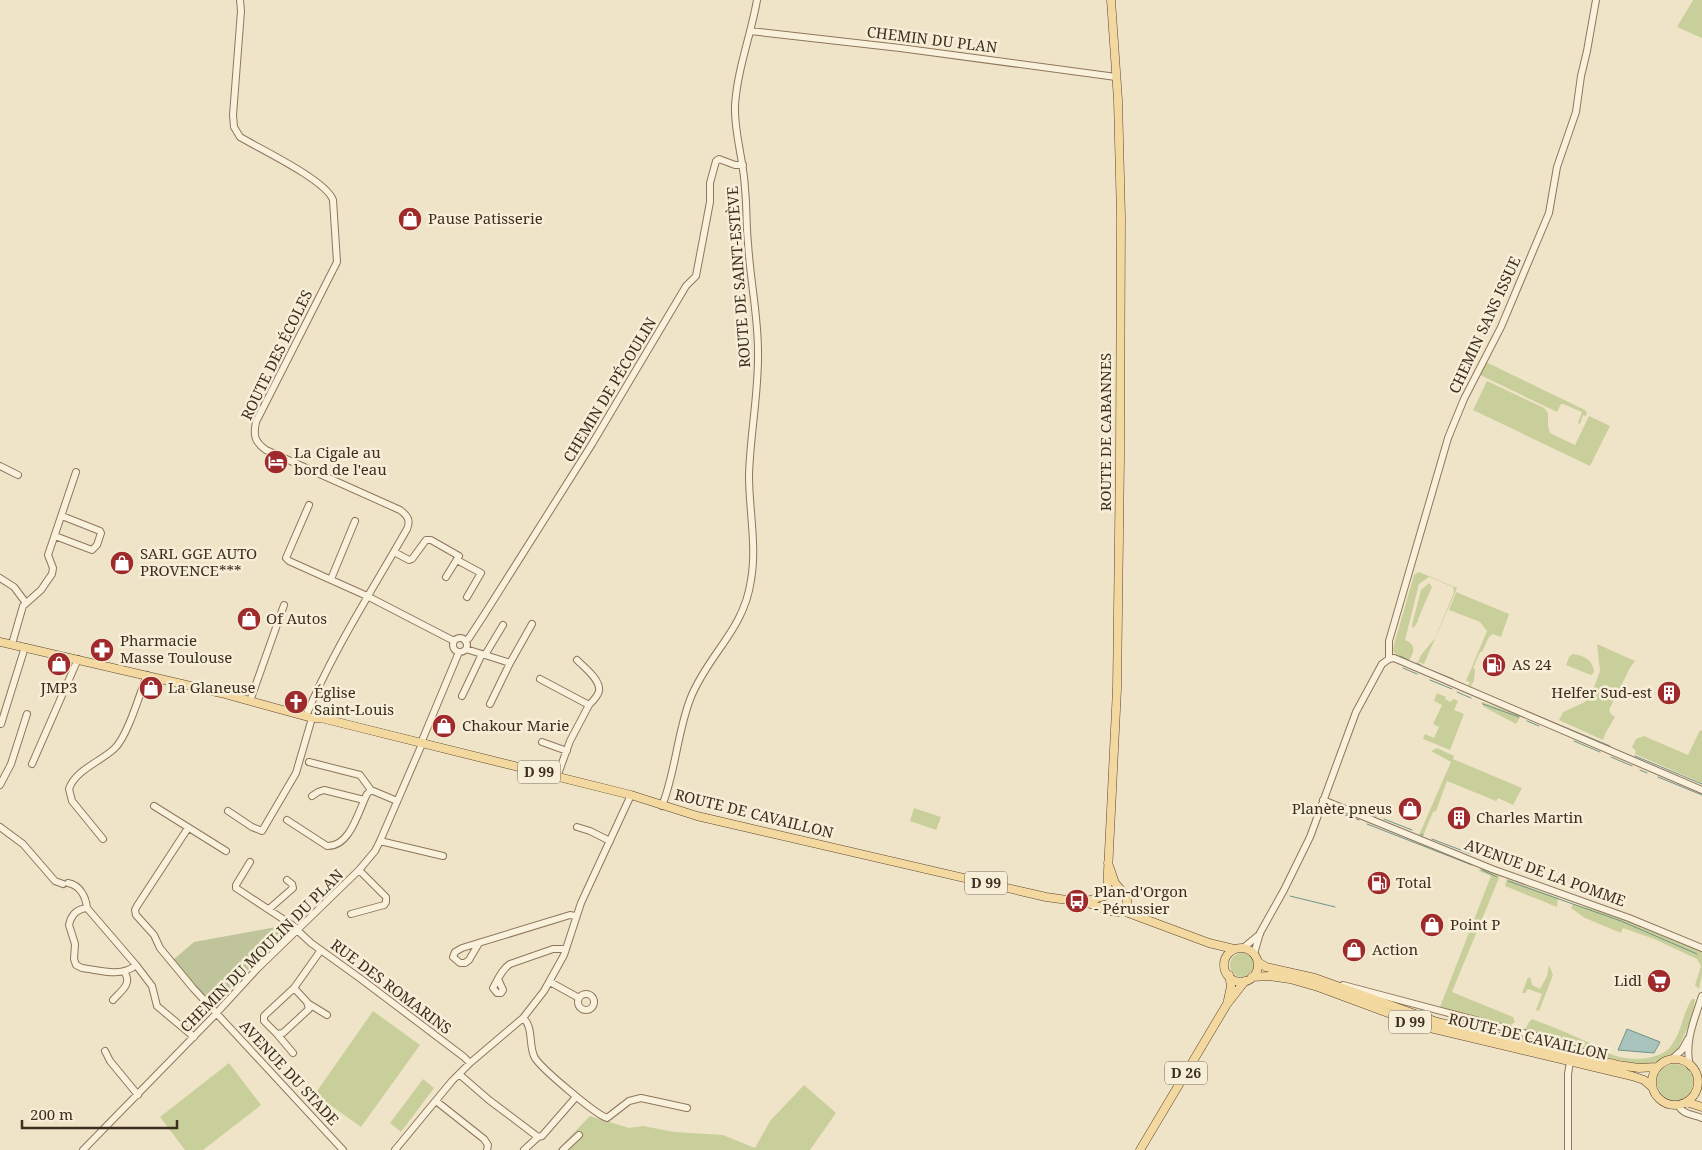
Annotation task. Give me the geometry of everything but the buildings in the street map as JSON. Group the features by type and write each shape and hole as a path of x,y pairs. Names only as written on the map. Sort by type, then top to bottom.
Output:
{"main road":[{"name":"ROUTE DE CABANNES","path":"1106,894 1117,689 1120,459 1121,217 1118,100 1113,76 1111,0"},
{"name":"ROUTE DE CAVAILLON","path":"0,642 250,701 309,717 320,722 407,744 421,744 557,776 631,795 697,816 1046,897 1084,902 1107,909"},
{"name":"ROUTE DE CABANNES","path":"1108,864 1115,883 1120,889"},
{"path":"1148,919 1128,900 1126,894 1120,889 1113,889 1106,894 1104,903 1107,909 1115,913 1123,911 1209,943 1234,950 1243,948 1254,954 1258,962 1257,971 1249,979 1234,980 1225,969 1226,958 1234,950"},
{"name":"ROUTE DE CAVAILLON","path":"1084,902 1106,894"},
{"path":"1123,911 1128,900"},
{"path":"1209,943 1226,958"},
{"name":"ROUTE DE CAVAILLON","path":"1258,962 1266,967 1315,978 1437,1022 1639,1068 1658,1067"},
{"name":"D 26","path":"1227,1004 1231,986 1229,975"},
{"name":"ROUTE DE CAVAILLON","path":"1249,979 1262,976 1279,977 1305,983 1426,1027 1632,1076 1644,1080 1652,1086"},
{"name":"D 26","path":"1140,1150 1227,1004 1249,979"},
{"path":"1672,1060 1684,1061 1690,1066 1697,1077 1699,1091 1686,1102 1678,1105 1670,1105 1663,1102 1655,1094 1652,1086 1653,1076 1658,1067 1664,1062 1672,1060"},
{"path":"1686,1102 1702,1107"}],"street":[{"name":"ROUTE DES ÉCOLES","path":"228,811 252,827 262,831 296,773 309,717 319,688 367,596 409,524 406,514 400,510 266,450 255,438 256,422 337,262 338,253 330,193 313,179 240,137 234,127 233,115 241,11 240,0"},
{"name":"ROUTE DE SAINT-ESTÈVE","path":"662,806 668,790 684,716 709,664 740,618 748,596 753,568 749,468 758,371 758,348 743,165 738,143 735,107 757,0"},
{"name":"CHEMIN SANS ISSUE","path":"1389,658 1389,641 1448,438 1464,399 1501,327 1549,213 1558,168 1576,112 1596,0"},
{"name":"CHEMIN DU PLAN","path":"750,31 900,48 1113,76"},
{"name":"CHEMIN DE PÉCOULIN","path":"465,641 484,615 573,474 686,286 696,276 710,202 710,183 716,161 718,159 735,165 743,165"},
{"path":"0,466 18,475"},
{"path":"12,644 20,611 41,590 52,574 53,568 48,555 76,472"},
{"path":"309,505 286,558 289,561 367,596 454,641"},
{"path":"55,536 92,550 97,545 101,533 100,530 62,516"},
{"path":"331,579 354,521"},
{"path":"394,552 409,560 412,559 426,540 432,540 459,556 446,577"},
{"path":"457,560 481,573 467,597"},
{"path":"0,578 14,587 26,603"},
{"path":"250,701 284,605"},
{"path":"490,704 532,624"},
{"path":"462,696 484,654 503,625"},
{"path":"454,641 458,638 465,641 466,648"},
{"path":"454,641 453,647 458,652"},
{"path":"1,724 25,647"},
{"path":"466,648 510,663"},
{"path":"458,652 466,648"},
{"path":"421,744 458,652"},
{"path":"1254,954 1260,933 1310,837 1356,712 1382,664 1389,658 1394,658 1702,790"},
{"path":"32,764 78,659"},
{"path":"557,776 566,751 589,705 599,692 596,681 577,660"},
{"path":"103,839 72,801 69,789 76,778 116,747 127,726 147,676"},
{"path":"540,678 589,705"},
{"path":"2,783 14,756 27,714"},
{"path":"542,742 566,751"},
{"name":"CHEMIN DU MOULIN DU PLAN","path":"83,1150 194,1037 257,969 359,870 375,851 421,744"},
{"path":"309,762 360,775 371,790 397,801"},
{"path":"312,796 324,790 364,800"},
{"path":"287,820 327,846 338,845 344,838 371,790"},
{"path":"396,1150 459,1074 523,1018 550,982 566,949 575,916 631,795"},
{"name":"AVENUE DE LA POMME","path":"1323,800 1492,869 1621,915 1702,948"},
{"path":"154,806 226,851"},
{"path":"0,827 23,844 55,881 72,884 84,895 87,908 152,986 157,1006 194,1037"},
{"path":"577,827 590,830 610,841"},
{"name":"AVENUE DU STADE","path":"188,828 135,910 136,914 154,935 160,948 216,1013 343,1150"},
{"path":"380,840 443,856"},
{"name":"RUE DES ROMARINS","path":"250,862 236,888 298,929 321,950 470,1063"},
{"path":"351,914 384,905 386,902 386,897 359,870"},
{"path":"269,909 293,888 292,884 286,880"},
{"path":"87,908 78,910 70,921 75,947 75,963 82,968 125,972 136,965"},
{"path":"479,943 570,915 575,916"},
{"path":"1243,948 1260,933"},
{"path":"498,979 504,969 510,964 553,948 566,949"},
{"path":"294,1053 264,1021 264,1016 294,988 321,950"},
{"path":"113,1000 127,984 128,980 125,972"},
{"path":"1315,978 1558,1042 1595,1059"},
{"path":"550,982 579,998"},
{"path":"294,988 309,1004 327,1015"},
{"path":"1690,1066 1688,1053 1690,1036 1702,996"},
{"path":"277,1034 283,1034 307,1011 310,1007 309,1004"},
{"path":"523,1018 528,1023 536,1059 576,1097 598,1114 607,1118 629,1101 641,1098 687,1108"},
{"path":"1672,1060 1682,1050 1690,1036"},
{"path":"105,1051 110,1061 138,1095"},
{"path":"1568,1150 1568,1074 1570,1062"},
{"path":"459,1074 489,1100 538,1137"},
{"path":"524,1150 538,1137 542,1136 576,1097"},
{"path":"436,1101 484,1139 488,1144 487,1150"},
{"path":"1678,1105 1686,1114 1702,1118"},
{"path":"563,1150 579,1135"}],"green space":[{"path":"1693,0 1702,0 1702,38 1677,27"},
{"path":"1484,361 1585,410 1586,416 1583,415 1580,424 1578,423 1582,412 1561,404 1557,412 1478,374"},
{"path":"1487,381 1544,408 1548,413 1550,433 1575,445 1589,416 1610,426 1590,466 1473,410"},
{"path":"1419,572 1457,588 1424,664 1418,662 1421,655 1435,638 1454,592 1453,587 1429,577 1419,584 1405,640 1413,648 1408,663 1396,655 1393,650 1414,575"},
{"path":"1429,583 1432,587 1413,629 1412,625 1421,590"},
{"path":"1456,592 1509,614 1501,637 1493,634 1489,637 1482,652 1480,652 1473,668 1475,669 1474,681 1470,687 1468,687 1470,682 1466,681 1487,631 1480,622 1449,610"},
{"path":"1597,644 1635,661 1609,710 1615,717 1603,740 1559,720 1563,712 1585,702 1593,690 1600,671"},
{"path":"1573,654 1588,659 1592,664 1594,672 1591,675 1566,665 1569,657"},
{"path":"1437,693 1446,697 1445,699 1451,702 1453,699 1458,701 1454,710 1464,714 1450,750 1423,739 1425,734 1434,738 1439,727 1433,724 1442,705 1434,701"},
{"path":"1482,702 1520,717 1516,724 1484,707"},
{"path":"1700,730 1702,731 1702,783 1635,754 1636,751 1632,747 1636,739 1644,736 1688,755"},
{"path":"1437,748 1454,756 1453,759 1522,788 1513,805 1498,798 1496,801 1447,781 1436,811 1433,812 1423,836 1419,835 1451,762 1431,751"},
{"path":"914,808 941,817 936,830 910,821"},
{"path":"1481,867 1499,876 1499,878 1452,992 1513,1017 1515,1022 1509,1026 1440,1007 1491,876 1479,871"},
{"path":"1507,879 1558,898 1557,907 1505,886"},
{"path":"1573,904 1618,916 1702,952 1702,975 1699,989 1695,985 1701,966 1697,959 1654,939 1623,928 1621,933 1585,918 1571,908"},
{"path":"282,926 284,936 212,1005 173,960 194,942"},
{"path":"1242,953 1247,954 1253,960 1253,970 1247,976 1242,977 1237,976 1231,970 1230,965 1231,960 1237,954"},
{"path":"1549,965 1553,975 1539,1011 1536,1010 1542,994 1528,989 1525,993 1522,993 1528,977 1531,979 1532,985 1540,989 1547,976"},
{"path":"1692,999 1695,999 1695,1002 1689,1024 1678,1049 1651,1064 1642,1065 1596,1055 1570,1042 1526,1028 1532,1019 1619,1057 1635,1059 1651,1057 1665,1052 1674,1042"},
{"path":"373,1011 420,1045 361,1127 315,1094"},
{"path":"229,1063 261,1105 203,1150 185,1150 160,1117"},
{"path":"1675,1064 1682,1065 1688,1069 1692,1075 1692,1089 1688,1095 1682,1099 1675,1100 1668,1099 1662,1095 1658,1089 1657,1082 1658,1075 1662,1069 1668,1065"},
{"path":"423,1079 434,1088 401,1132 390,1123"},
{"path":"804,1085 836,1113 810,1150 557,1150 590,1116 629,1128 643,1126 674,1132 723,1135 755,1148 770,1121"}],"water":[{"path":"1627,1029 1660,1042 1654,1053 1618,1050"}],"waterway":[{"path":"1400,656 1408,660"},
{"path":"1417,663 1422,666"},
{"path":"1403,668 1417,674"},
{"path":"1433,671 1453,679"},
{"path":"1430,680 1452,689"},
{"path":"1457,692 1471,698"},
{"path":"1483,704 1519,717"},
{"path":"1511,705 1610,746"},
{"path":"1527,721 1539,726"},
{"path":"1574,741 1600,752"},
{"path":"1635,756 1702,784"},
{"path":"1611,757 1632,766"},
{"path":"1640,770 1647,773"},
{"path":"1658,777 1702,795"},
{"path":"1332,810 1359,820"},
{"path":"1359,810 1376,816"},
{"path":"1384,819 1412,830"},
{"path":"1367,824 1472,865"},
{"path":"1432,839 1471,854"},
{"path":"1482,870 1497,877"},
{"path":"1508,881 1621,921 1697,954"},
{"path":"1290,896 1335,907"}],"place":[{"name":"Pause Patisserie","path":"410,219"},
{"name":"La Cigale au bord de l'eau","path":"276,462"},
{"name":"SARL GGE AUTO PROVENCE***","path":"122,563"},
{"name":"Of Autos","path":"249,619"},
{"name":"Pharmacie Masse Toulouse","path":"102,650"},
{"name":"JMP3","path":"59,664"},
{"name":"AS 24","path":"1494,665"},
{"name":"La Glaneuse","path":"151,688"},
{"name":"Helfer Sud-est","path":"1669,693"},
{"name":"Église Saint-Louis","path":"296,702"},
{"name":"Chakour Marie","path":"444,726"},
{"name":"Planète pneus","path":"1410,809"},
{"name":"Charles Martin","path":"1459,818"},
{"name":"Total","path":"1379,883"},
{"name":"Plan-d'Orgon - Pérussier","path":"1077,901"},
{"name":"Point P","path":"1432,925"},
{"name":"Action","path":"1354,950"},
{"name":"Lidl","path":"1659,981"}]}
